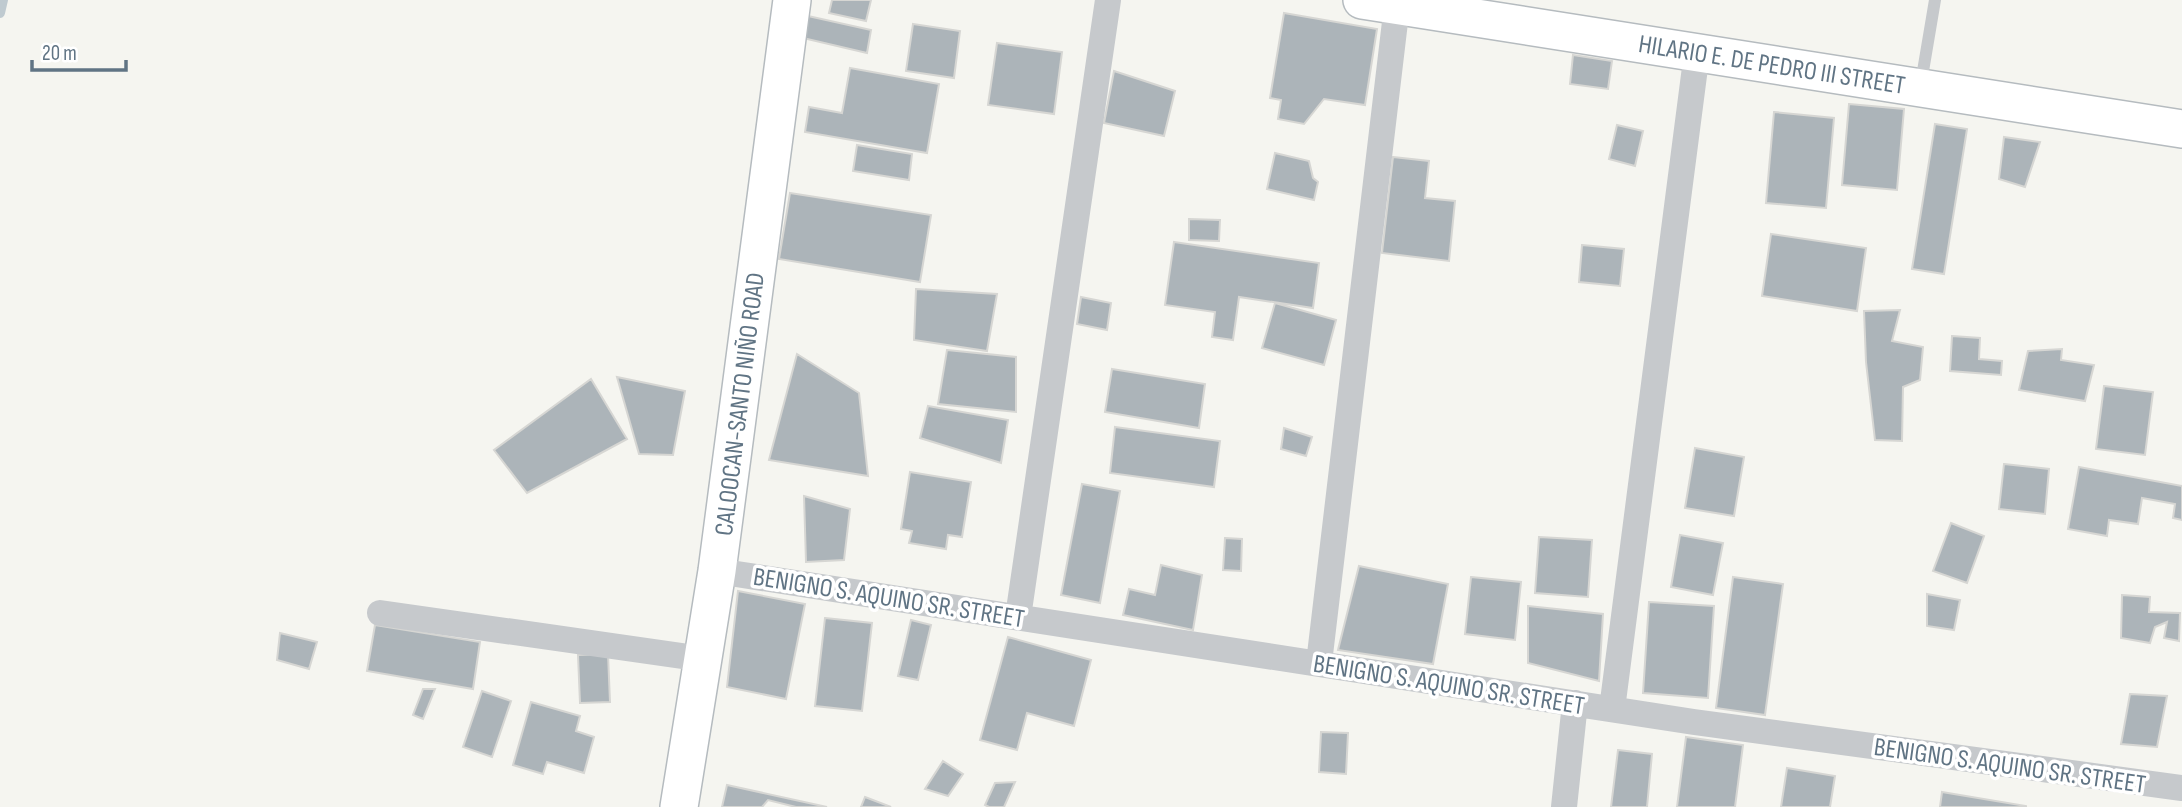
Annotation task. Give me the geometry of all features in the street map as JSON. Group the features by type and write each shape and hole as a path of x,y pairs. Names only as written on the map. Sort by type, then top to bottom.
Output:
{"street":[{"name":"CALOOCAN-SANTO NIÑO ROAD","path":"679,807 717,571 792,0"},
{"path":"1018,617 1108,0"},
{"name":"HILARIO E. DE PEDRO III STREET","path":"1362,0 2182,129"},
{"path":"1319,663 1398,5"},
{"path":"1612,709 1697,51"},
{"name":"BENIGNO S. AQUINO SR. STREET","path":"717,571 1612,709 2182,788"},
{"path":"380,613 703,659"},
{"path":"1564,807 1575,703"}],"lane":[{"path":"1920,87 1935,0"}],"building":[{"path":"832,0 871,0 866,21 829,13"},
{"path":"1284,13 1377,29 1365,105 1324,99 1304,124 1278,119 1281,100 1270,98"},
{"path":"808,16 871,30 867,53 803,38"},
{"path":"913,24 960,31 954,78 906,71"},
{"path":"997,43 1062,52 1054,114 988,105"},
{"path":"1573,55 1612,61 1608,89 1570,84"},
{"path":"850,68 939,84 927,153 805,132 809,107 842,113"},
{"path":"1114,71 1175,91 1164,136 1104,123"},
{"path":"1849,104 1904,109 1897,190 1842,185"},
{"path":"1774,112 1834,118 1826,208 1766,203"},
{"path":"1935,124 1967,129 1944,274 1912,269"},
{"path":"1617,125 1643,131 1635,166 1609,159"},
{"path":"2004,137 2040,142 2025,187 1999,179"},
{"path":"857,145 912,154 909,180 853,171"},
{"path":"1275,153 1309,161 1313,178 1318,182 1314,200 1267,189"},
{"path":"1393,157 1429,161 1425,198 1455,201 1449,261 1382,253"},
{"path":"790,193 931,215 920,282 779,259"},
{"path":"1189,219 1220,220 1219,241 1189,240"},
{"path":"1771,234 1866,248 1857,311 1762,296"},
{"path":"1174,242 1319,263 1313,308 1239,297 1233,340 1212,337 1215,312 1165,305"},
{"path":"1582,245 1624,249 1620,286 1579,282"},
{"path":"916,289 997,294 987,351 914,340"},
{"path":"1081,297 1111,303 1107,330 1077,324"},
{"path":"1275,303 1336,320 1324,365 1262,348"},
{"path":"1900,310 1892,341 1923,347 1920,380 1903,387 1902,441 1875,440 1866,362 1864,311"},
{"path":"1952,336 1980,338 1979,359 2002,361 2001,375 1950,371"},
{"path":"2062,349 2061,360 2094,365 2085,401 2019,390 2028,351"},
{"path":"947,350 1016,357 1016,412 938,404"},
{"path":"797,354 859,393 868,476 769,460"},
{"path":"1112,369 1205,384 1199,428 1105,412"},
{"path":"617,377 685,391 673,455 639,454"},
{"path":"591,379 627,439 527,493 494,450"},
{"path":"2104,386 2153,392 2145,455 2096,449"},
{"path":"928,406 1008,420 1001,463 920,438"},
{"path":"1115,427 1220,441 1214,487 1110,473"},
{"path":"1284,428 1312,437 1306,456 1281,449"},
{"path":"1695,448 1744,457 1734,516 1685,508"},
{"path":"2004,464 2049,469 2045,514 1999,509"},
{"path":"2079,467 2182,486 2182,520 2173,518 2175,504 2142,498 2138,524 2109,520 2107,536 2068,529"},
{"path":"910,472 971,482 962,537 948,535 946,549 909,543 912,531 901,529"},
{"path":"1082,484 1120,491 1100,603 1061,595"},
{"path":"804,496 850,509 844,560 806,562"},
{"path":"1951,523 1984,536 1967,583 1933,571"},
{"path":"1680,535 1723,543 1713,595 1671,587"},
{"path":"1539,537 1592,540 1588,597 1535,593"},
{"path":"1225,538 1242,539 1241,571 1223,570"},
{"path":"1161,565 1202,575 1193,630 1123,615 1129,589 1155,595"},
{"path":"1359,566 1448,584 1433,664 1338,650"},
{"path":"1471,577 1521,582 1515,640 1465,634"},
{"path":"1733,577 1783,584 1765,715 1716,708"},
{"path":"738,591 805,604 786,699 727,687"},
{"path":"1927,594 1960,600 1954,630 1927,626"},
{"path":"2122,595 2150,597 2149,612 2180,613 2179,641 2164,638 2167,622 2155,627 2150,643 2121,638"},
{"path":"1649,602 1714,606 1708,698 1643,693"},
{"path":"1528,606 1603,614 1599,681 1528,663"},
{"path":"825,618 872,623 862,711 815,706"},
{"path":"911,620 931,625 918,680 898,676"},
{"path":"375,625 480,642 473,689 367,671"},
{"path":"280,633 317,642 309,669 277,660"},
{"path":"1008,637 1091,660 1074,726 1027,713 1017,750 980,740"},
{"path":"608,654 610,702 580,703 578,655"},
{"path":"423,689 435,689 423,719 413,715"},
{"path":"482,691 511,701 492,757 463,747"},
{"path":"2130,694 2167,696 2157,747 2121,744"},
{"path":"531,702 580,716 576,731 594,737 584,773 547,762 543,774 513,765"},
{"path":"1321,732 1348,733 1346,774 1319,772"},
{"path":"1686,737 1743,745 1735,807 1677,807"},
{"path":"1618,750 1652,754 1647,807 1611,807"},
{"path":"943,761 963,774 948,796 925,789"},
{"path":"1787,768 1835,776 1830,807 1781,807"},
{"path":"1015,782 1004,807 985,805 995,783"},
{"path":"727,785 827,807 796,807 768,800 762,807 722,807"},
{"path":"1942,792 2026,806 2026,807 1940,807"},
{"path":"865,797 891,807 861,807"}],"waterway":[{"path":"0,13 3,0"}]}
